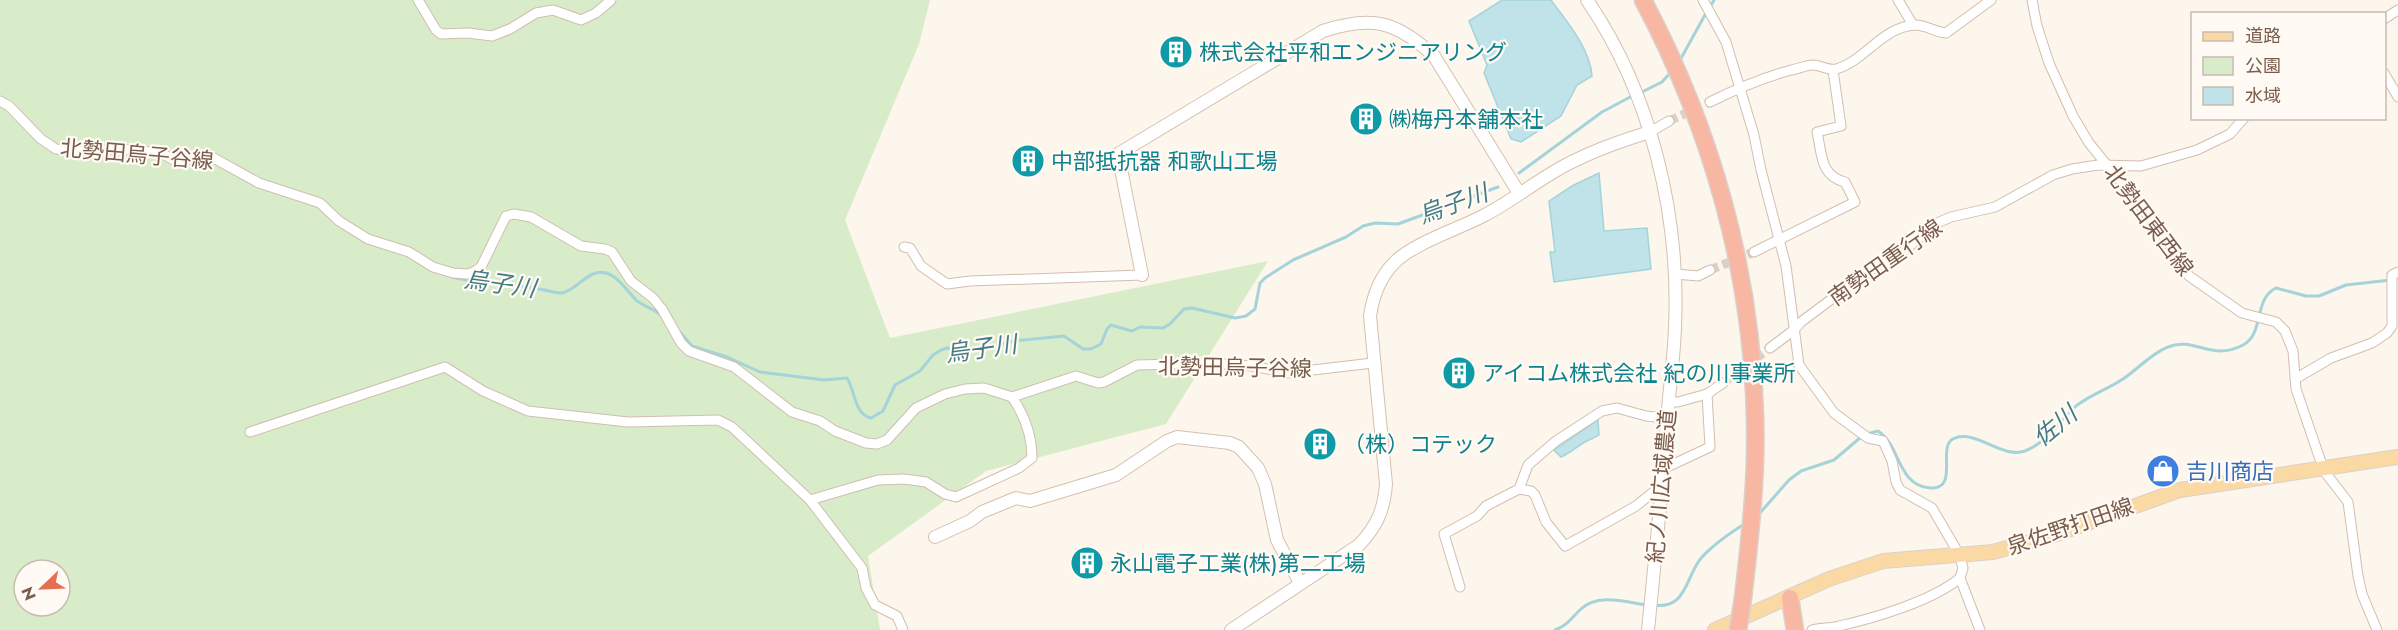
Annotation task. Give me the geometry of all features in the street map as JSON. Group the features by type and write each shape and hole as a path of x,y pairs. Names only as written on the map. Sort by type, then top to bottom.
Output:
{"highway":[{"path":"1643,0 1665,40 1704,138 1719,184 1742,283 1749,332 1755,408 1750,540 1738,630"},
{"path":"1786,630 1790,598"},
{"path":"1790,598 1796,630"}],"main road":[{"name":"泉佐野打田線","path":"1715,630 1829,579 1883,561 1993,552 2020,546 2180,489 2398,457"}],"street":[{"path":"418,0 436,30 441,34 468,33 492,36 544,11 553,10 581,20 596,13 610,0"},
{"name":"紀ノ川広域農道","path":"1587,0 1621,58 1650,132 1667,201 1675,274 1676,328 1648,627"},
{"path":"1898,0 1913,25"},
{"path":"1710,102 1738,88 1802,68 1814,65 1833,70 1851,63 1877,41 1899,29 1913,25 1926,26 1936,32 1946,33 1991,0"},
{"name":"北勢田東西線","path":"2032,0 2037,26 2049,63 2073,116 2089,143 2160,230 2189,276 2241,313 2276,322 2285,331 2292,351 2296,389 2323,468 2327,477 2348,501 2360,585 2377,630"},
{"path":"2392,0 2397,11"},
{"path":"1707,6 1726,42 1754,135 1786,266 1799,365 1834,413 1868,438 1883,441 1892,461 1900,490 1932,508 1959,554 1963,568 1960,578 1928,597 1838,627 1812,630"},
{"path":"904,247 910,248 921,266 947,284 970,280 1142,275 1118,154 1323,31 1350,23 1374,22 1399,29 1434,56 1519,193"},
{"path":"1754,252 1855,202 1845,182 1834,179 1826,170 1817,132 1841,126 1833,70"},
{"path":"2386,75 2398,97"},
{"name":"北勢田烏子谷線","path":"0,101 9,106 41,139 56,149 72,152 122,149 161,153 174,160 184,161 200,156 210,156 259,183 320,203 339,221 368,238 410,252 433,267 453,273 474,272 482,267 506,216 513,214 531,217 581,246 612,252 631,281 653,298 667,317 681,343 689,351 734,367 792,411 820,421 835,431 866,443 877,444 886,440 916,408 945,394 965,389 984,388 1012,397 1076,376 1098,383 1104,382 1137,365 1212,363 1252,366 1287,373 1373,363"},
{"path":"1232,630 1359,545 1370,534 1382,511 1386,484 1370,316 1374,296 1382,278 1394,262 1408,252 1484,216 1582,156 1650,132 1669,120"},
{"name":"南勢田重行線","path":"1770,348 1794,330 1801,321 1869,271 1899,255 1937,223 1951,217 1995,207 2063,171 2088,166 2141,166 2197,150 2229,134 2242,120"},
{"path":"1675,274 1698,276 1710,270"},
{"path":"2295,379 2331,358 2372,343 2392,327 2394,277"},
{"path":"250,432 445,367 483,391 528,411 628,422 718,420 732,427 810,500 862,568 866,588 875,605 897,616 903,630"},
{"path":"1669,402 1707,394 1723,383"},
{"path":"1663,469 1710,447 1707,394"},
{"path":"810,500 878,480 904,479 926,482 945,494 956,497 1019,468 1032,458 1031,438 1028,425 1012,397"},
{"path":"1519,489 1528,465 1556,441 1602,411 1617,408 1646,416 1667,418"},
{"path":"935,537 970,521 982,512 1016,498 1030,501 1116,475 1167,441 1177,437 1230,443 1239,447 1258,468 1265,484 1277,540 1300,584"},
{"path":"1460,587 1444,534 1477,516 1486,506 1519,489 1531,491 1535,495 1546,522 1565,546 1636,506 1662,485"},
{"path":"1960,578 1980,630"}],"green space":[{"path":"0,0 930,0 919,44 845,220 890,338 1268,261 1166,424 986,471 868,556 880,630 0,630"}],"water":[{"path":"1502,0 1551,0 1582,45 1592,76 1577,85 1561,116 1521,142 1511,139 1484,73 1487,65 1469,21"},
{"path":"1599,173 1604,231 1647,228 1651,269 1554,282 1550,252 1555,252 1549,201 1572,186"},
{"path":"1598,420 1599,435 1561,457 1554,450"}],"waterway":[{"name":"烏子川","path":"1710,7 1714,0"},
{"name":"烏子川","path":"1679,62 1706,13"},
{"name":"烏子川","path":"1640,93 1662,82 1671,72"},
{"name":"烏子川","path":"1519,173 1602,112 1634,95"},
{"name":"烏子川","path":"680,332 692,346 727,357 760,372 824,380 847,378 858,407 865,416 871,418 883,411 895,385 920,371 933,355 941,350 947,348 960,351 985,349 1014,341 1064,336 1083,349 1091,349 1101,344 1111,325 1132,331 1140,327 1163,328 1184,309 1192,308 1235,318 1246,316 1255,309 1260,283 1293,260 1346,237 1363,226 1375,223 1398,224 1498,187"},
{"name":"烏子川","path":"452,277 562,293 593,274 607,273 618,280 637,301 661,315"},
{"name":"佐川","path":"1867,434 1878,431 1885,438 1911,480 1930,488 1939,487 1946,475 1949,442 1955,438 1972,438 2007,451 2025,451 2047,437 2076,406 2123,379 2168,347 2186,344 2222,351 2243,345 2254,333 2264,300 2276,288 2306,296 2319,296 2346,285 2391,280"},
{"name":"佐川","path":"1759,514 1789,480 1801,471 1834,460 1861,437"},
{"name":"佐川","path":"1653,605 1664,605 1679,597 1702,557 1723,538 1746,523"},
{"name":"佐川","path":"1555,630 1595,601 1612,600 1647,605"}],"tunnel":[{"path":"1669,121 1710,102"},
{"path":"1710,270 1754,252"},
{"path":"1723,383 1770,348"}],"place":[{"name":"株式会社平和エンジニアリング","path":"1176,52"},
{"name":"㈱梅丹本舗本社","path":"1366,119"},
{"name":"中部抵抗器 和歌山工場","path":"1028,161"},
{"name":"アイコム株式会社 紀の川事業所","path":"1459,373"},
{"name":"（株）コテック","path":"1320,444"},
{"name":"吉川商店","path":"2163,471"},
{"name":"永山電子工業(株)第二工場","path":"1087,563"}]}
